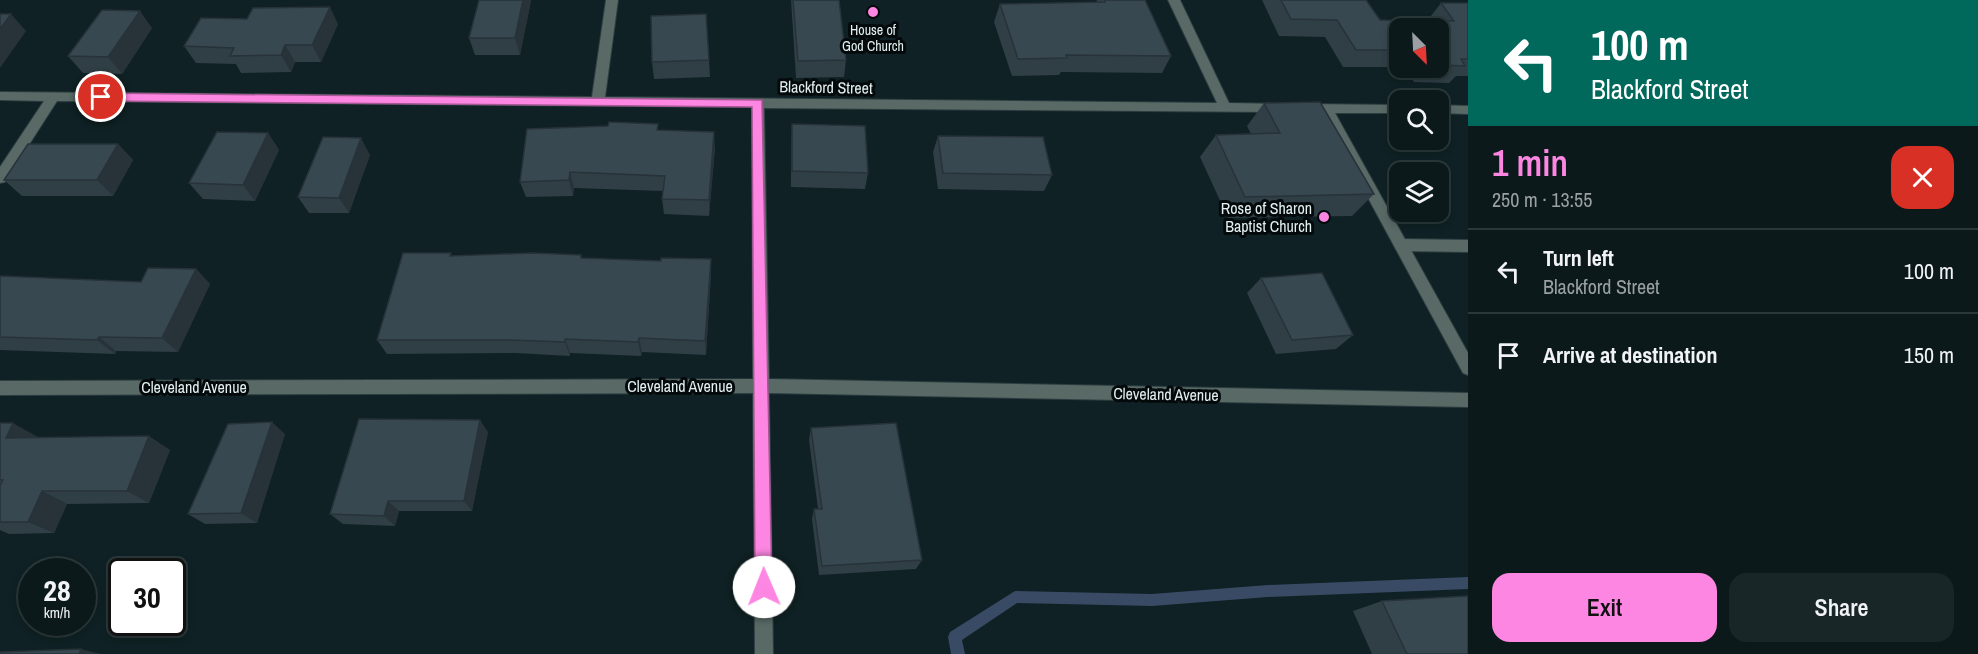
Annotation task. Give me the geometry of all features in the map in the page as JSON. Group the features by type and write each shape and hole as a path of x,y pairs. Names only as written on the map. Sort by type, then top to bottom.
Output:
{"street":[{"path":"598,101 612,0"},
{"path":"1174,0 1225,107"},
{"name":"Blackford Street","path":"0,96 1389,109"},
{"path":"0,178 53,97"},
{"path":"758,103 764,654"},
{"path":"1326,108 1468,368"},
{"path":"1449,109 1468,110"},
{"path":"1401,244 1468,246"},
{"name":"Cleveland Avenue","path":"0,388 761,386 1468,400"}],"building":[{"path":"479,0 523,0 515,38 469,38"},
{"path":"793,0 839,0 846,60 798,61"},
{"path":"1105,0 1145,0 1171,56 1066,55 1067,58 1018,59 1000,4 1105,2"},
{"path":"1281,0 1366,0 1380,20 1389,20 1389,50 1356,50 1337,20 1291,19"},
{"path":"1441,3 1468,3 1468,59 1461,59 1465,66 1449,65 1449,21 1454,21"},
{"path":"330,7 312,45 285,45 281,55 230,56 234,48 184,46 201,18 247,19 253,8"},
{"path":"102,10 140,11 108,57 68,56"},
{"path":"0,14 11,14 0,29"},
{"path":"706,14 709,60 652,62 651,16"},
{"path":"1320,102 1374,194 1245,197 1216,135 1280,133 1264,103"},
{"path":"609,122 658,124 657,130 714,132 709,200 662,199 665,176 570,172 569,180 520,182 527,129 608,126"},
{"path":"792,124 865,126 868,173 792,171"},
{"path":"217,132 268,133 243,185 189,183"},
{"path":"938,136 1043,137 1052,175 943,173"},
{"path":"323,137 361,138 339,198 298,197"},
{"path":"28,144 118,144 97,180 4,180"},
{"path":"403,253 451,253 450,256 532,253 581,255 581,258 661,261 661,258 711,259 705,341 639,338 638,342 565,339 565,342 377,340"},
{"path":"148,268 196,269 162,338 99,337 97,340 0,337 0,276 141,282"},
{"path":"1322,273 1353,335 1292,340 1261,278"},
{"path":"359,419 480,420 464,501 388,501 384,516 330,514"},
{"path":"272,422 241,513 188,514 228,424"},
{"path":"0,423 13,423 6,438 149,436 127,491 42,491 28,522 0,522 0,486 3,480 0,480"},
{"path":"896,423 922,560 822,566 814,509 822,509 811,428"},
{"path":"1468,596 1468,654 1407,654 1382,601"},
{"path":"81,649 79,654 0,654 0,652"}],"waterway":[{"path":"958,654 955,637 1015,597 1152,600 1268,591 1468,583"}],"place":[{"name":"House of God Church","path":"873,12"},
{"name":"Rose of Sharon Baptist Church","path":"1324,217"}],"route":[{"path":"101,97 758,103 764,587"}]}
